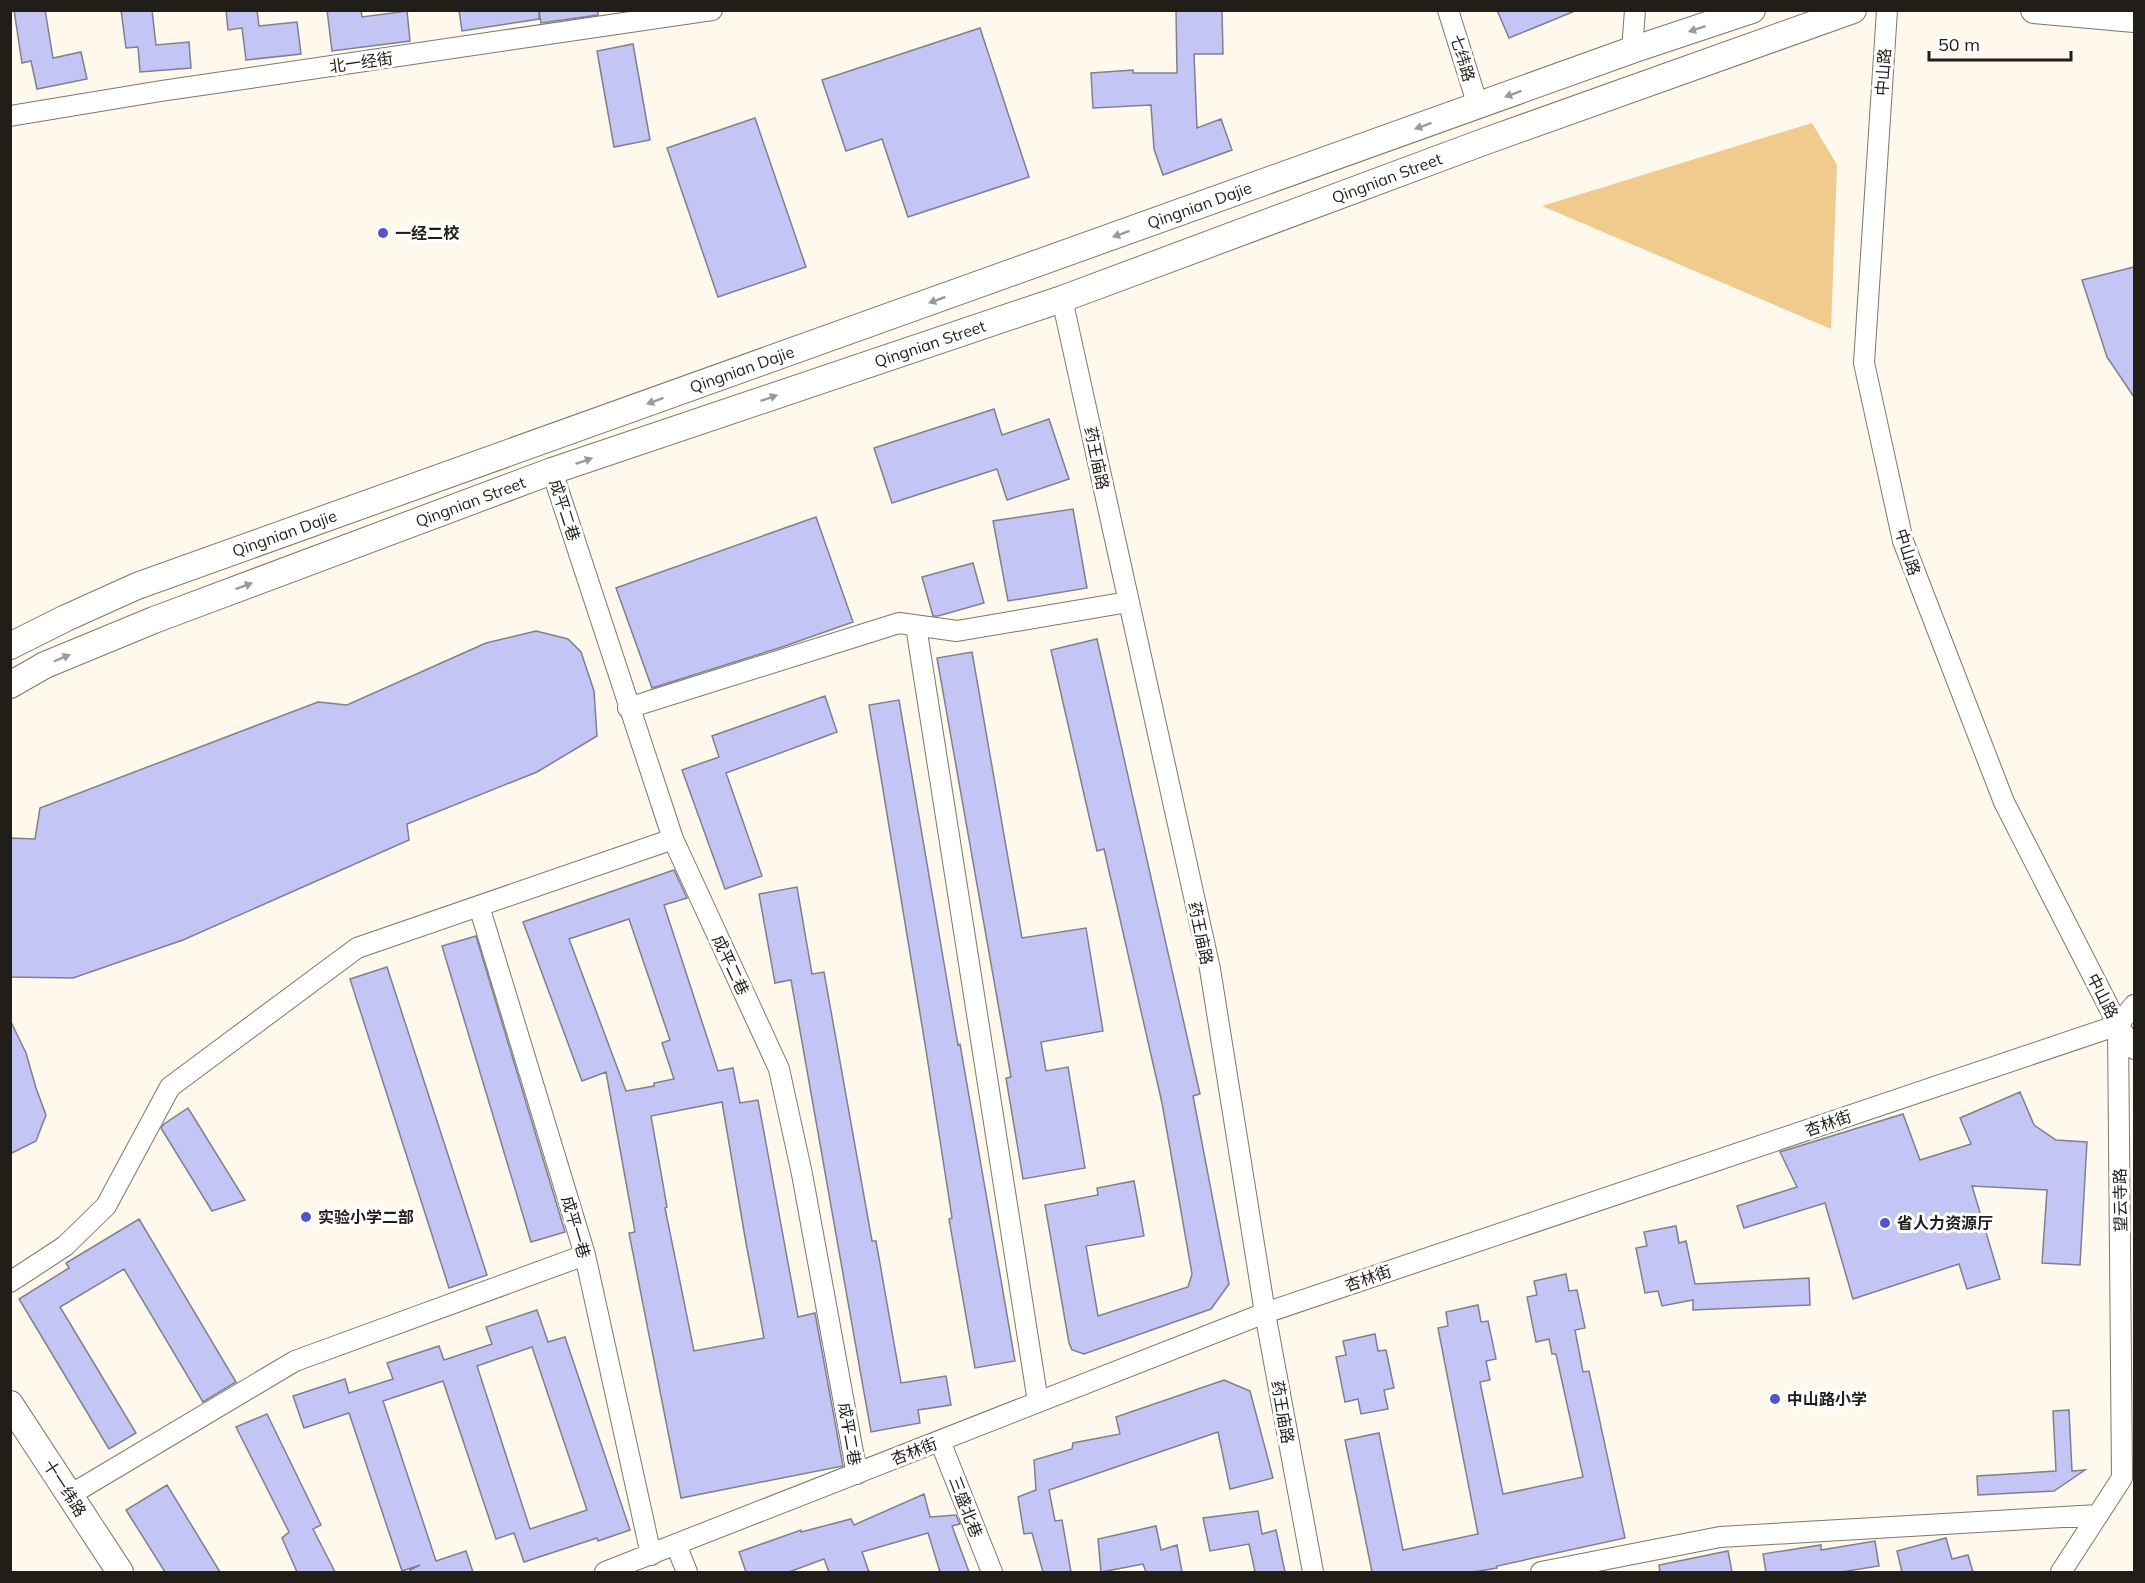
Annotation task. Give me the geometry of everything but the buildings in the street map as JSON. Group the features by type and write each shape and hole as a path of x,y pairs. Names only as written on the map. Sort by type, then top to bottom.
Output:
{"main road":[{"path":"1478,106 1632,50 1752,10"},
{"name":"Qingnian Street","path":"10,685 45,665 154,620 552,471 1062,299 1486,141 1853,10"},
{"path":"2034,10 2134,19"},
{"name":"Qingnian Dajie","path":"10,646 137,586 1478,106"},
{"name":"十一纬路","path":"10,1404 120,1572"}],"street":[{"name":"北一经街","path":"10,116 712,10"},
{"name":"七纬路","path":"1448,10 1478,106"},
{"path":"1632,50 1635,10"},
{"name":"中山路","path":"1887,10 1864,363 1902,542 2004,802 2118,1025 2134,1049"},
{"name":"药王庙路","path":"1062,299 1209,969 1265,1313 1312,1572"},
{"name":"成平二巷","path":"552,471 628,708 673,839 779,1069 802,1174 857,1474"},
{"path":"628,708 899,623 957,631 1128,602"},
{"path":"916,626 1038,1402"},
{"path":"10,1282 65,1246 106,1206 170,1087 357,948 673,839"},
{"name":"成平一巷","path":"479,906 585,1255 651,1555"},
{"path":"2118,1025 2134,1005"},
{"name":"杏林街","path":"605,1572 1265,1313 2118,1025"},
{"name":"望云寺路","path":"2061,1572 2122,1478 2118,1025"},
{"path":"70,1495 295,1361 585,1255"},
{"name":"三盛北巷","path":"940,1441 992,1572"},
{"path":"1542,1572 1719,1537 2098,1515"},
{"path":"676,1545 687,1572"}],"shaded area":[{"path":"1812,123 1837,165 1831,329 1542,206"}],"place":[{"name":"一经二校","path":"383,233"},
{"name":"实验小学二部","path":"306,1217"},
{"name":"省人力资源厅","path":"1885,1223"},
{"name":"中山路小学","path":"1775,1399"}]}
